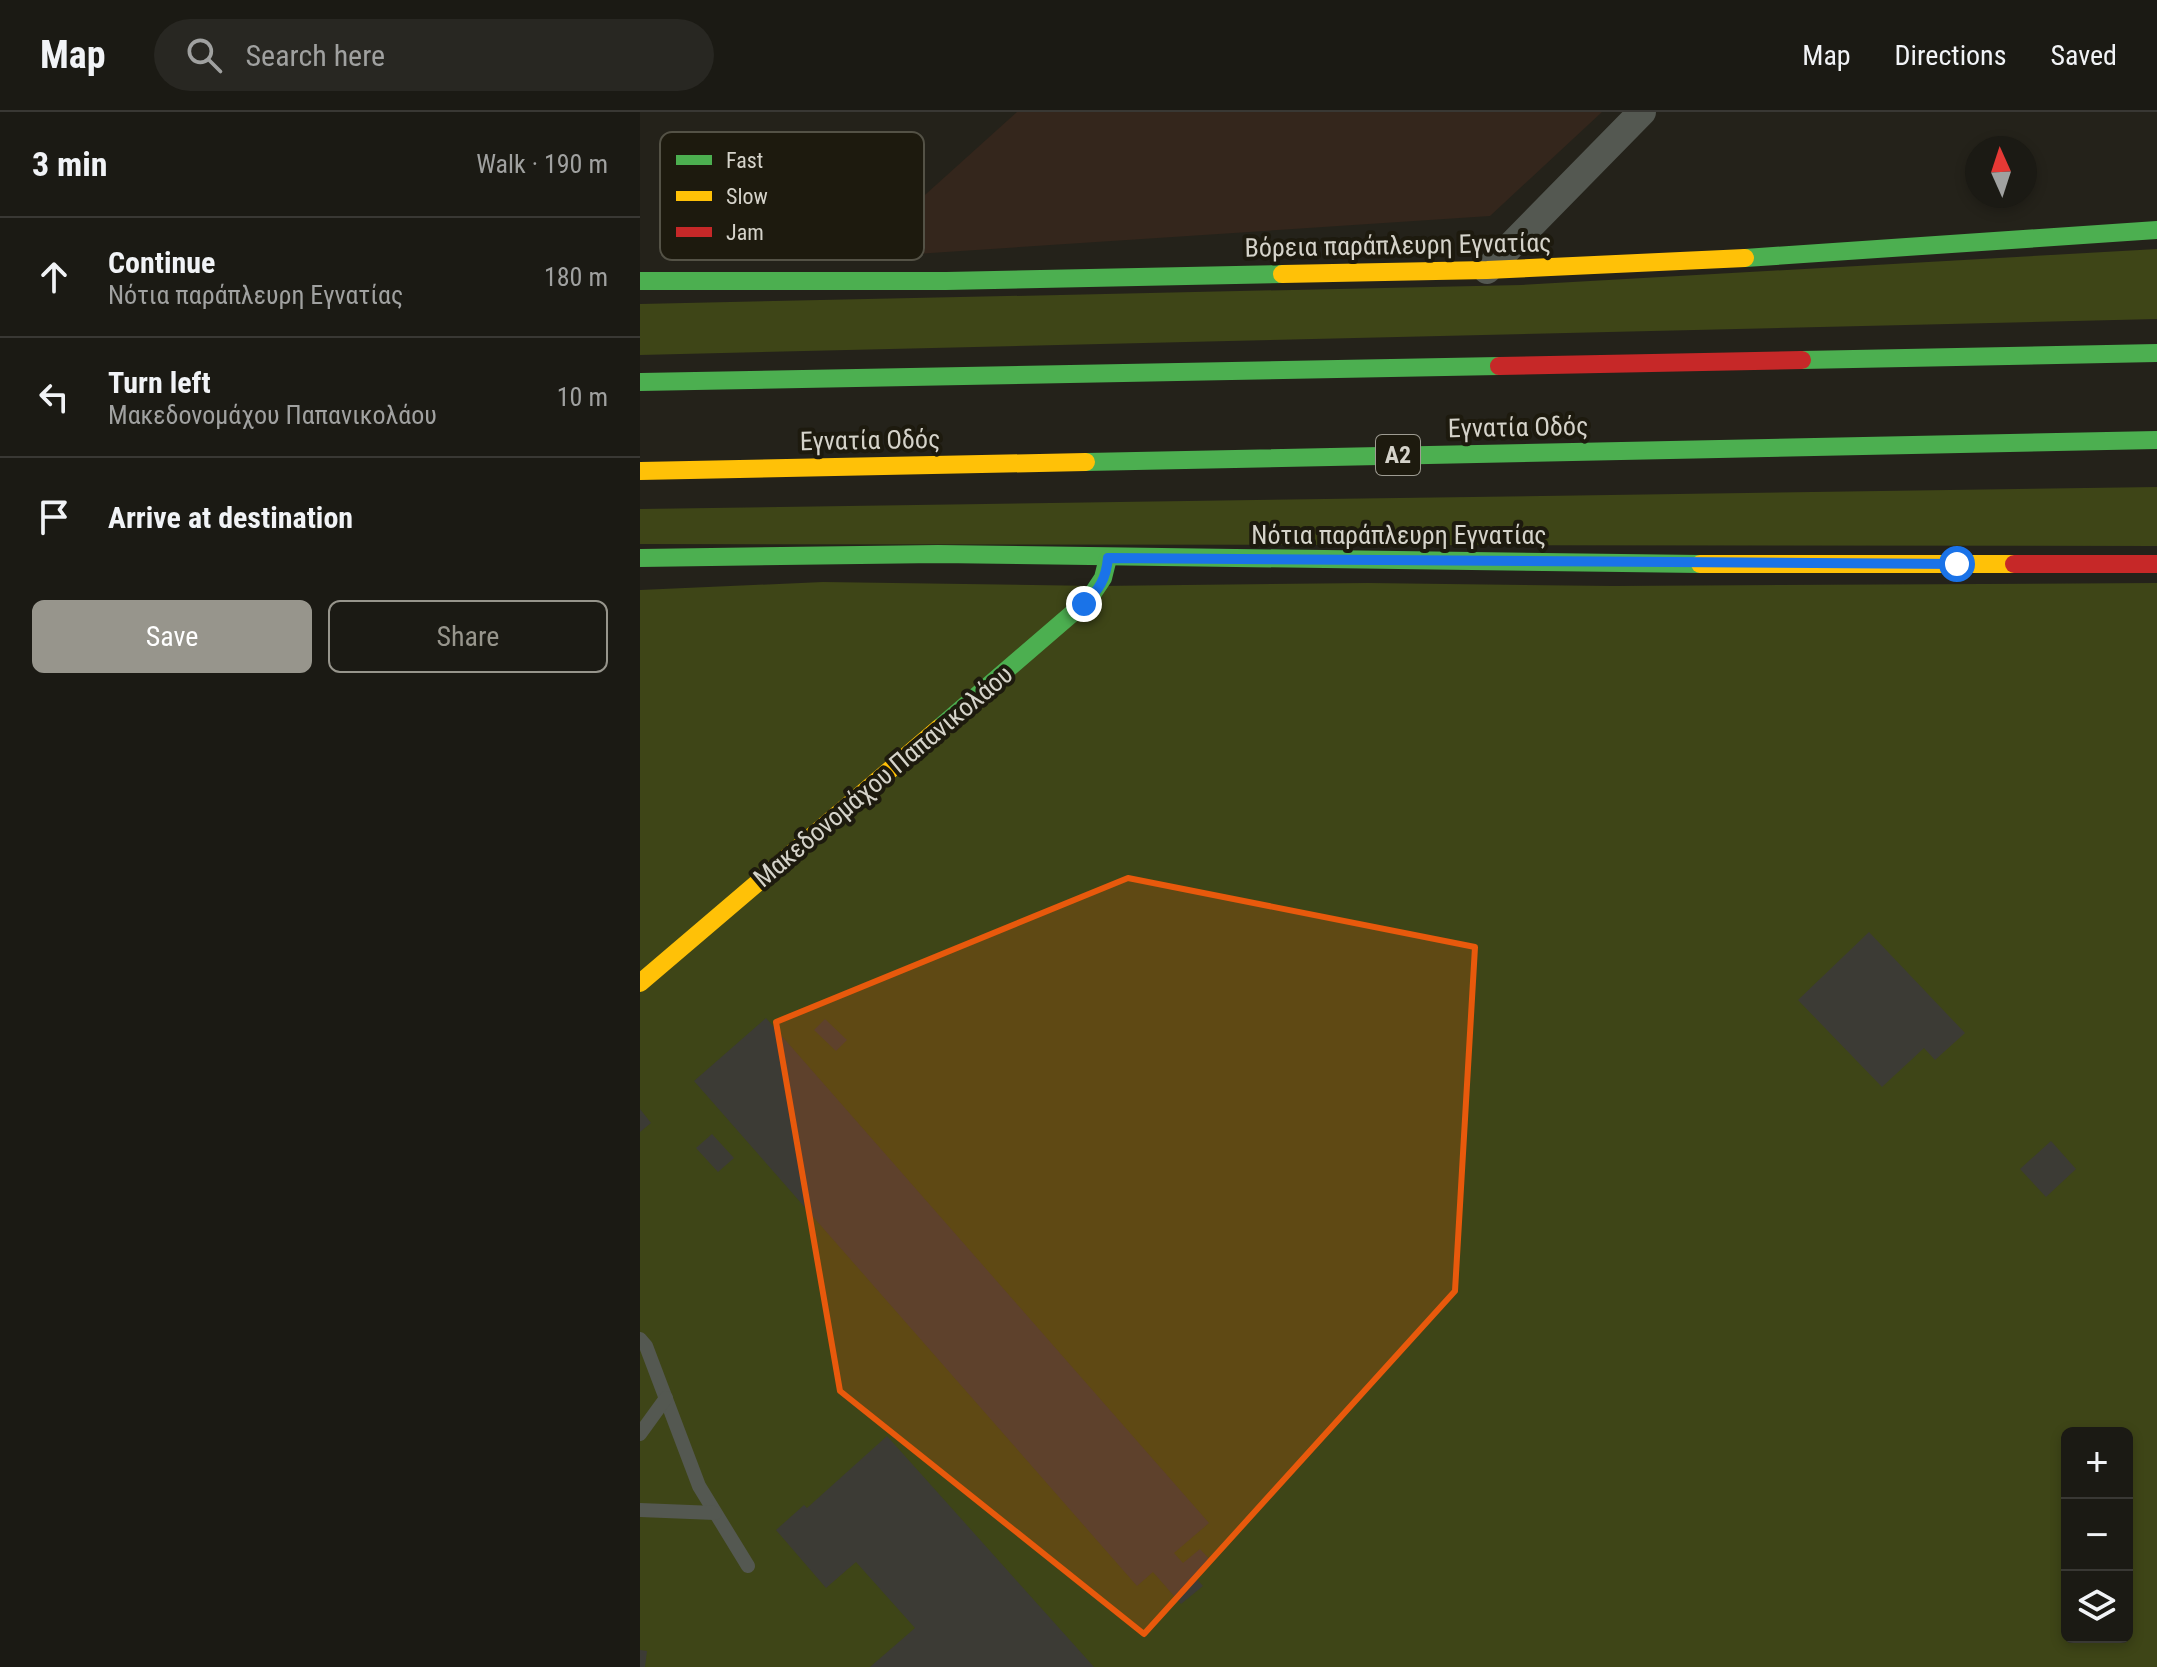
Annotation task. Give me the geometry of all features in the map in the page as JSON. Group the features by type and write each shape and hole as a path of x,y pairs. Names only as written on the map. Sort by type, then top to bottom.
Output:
{"main road":[{"name":"Βόρεια παράπλευρη Εγνατίας","path":"640,281 946,281 1487,270 1664,263 2157,230"},
{"path":"640,382 2157,353"},
{"name":"Εγνατία Οδός","path":"640,471 2157,440"},
{"name":"Νότια παράπλευρη Εγνατίας","path":"640,558 938,554 1750,564 2157,564"},
{"name":"Μακεδονομάχου Παπανικολάου","path":"640,983 1084,604 1100,589 1107,573 1108,558"}],"street":[{"path":"1487,270 1642,112"}],"lane":[{"path":"640,1339 646,1346 699,1486 748,1566"},
{"path":"640,1434 666,1398"},
{"path":"640,1510 715,1513"}],"highlighted area":[{"path":"1128,878 1475,947 1455,1291 1144,1634 840,1391 776,1022"}],"shaded area":[{"path":"1017,112 1602,112 1490,216 924,253 924,196"}],"green space":[{"path":"2157,249 2157,319 640,355 640,304 1521,285"},
{"path":"2157,487 2157,546 640,544 640,509"},
{"path":"823,582 1098,586 2157,583 2157,1667 640,1667 640,590"}],"building":[{"path":"1869,932 1965,1033 1935,1060 1924,1048 1882,1087 1798,1000"},
{"path":"766,1018 1209,1523 1174,1553 1183,1563 1200,1549 1211,1561 1194,1576 1203,1586 1181,1604 1153,1572 1137,1586 694,1081"},
{"path":"825,1019 847,1040 836,1051 814,1030"},
{"path":"640,1109 651,1123 640,1132"},
{"path":"712,1134 734,1158 718,1172 696,1148"},
{"path":"2051,1141 2076,1169 2046,1197 2020,1169"},
{"path":"887,1436 1094,1667 870,1667 915,1628 856,1562 826,1588 776,1530 804,1505 807,1508"},
{"path":"640,1650 647,1651 645,1667 640,1667"}],"traffic: fast":[{"path":"1745,258 2157,230"},
{"path":"640,281 946,281 1282,274"},
{"path":"1802,360 2157,353"},
{"path":"640,382 1499,366"},
{"path":"1086,462 2157,440"},
{"path":"640,558 938,554 1700,564"},
{"path":"939,728 1089,599 1103,578 1108,558"}],"traffic: slow":[{"path":"1282,274 1487,270 1745,258"},
{"path":"640,471 1086,462"},
{"path":"1700,564 2014,564"},
{"path":"640,983 939,728"}],"traffic: jam":[{"path":"1499,366 1802,360"},
{"path":"2014,564 2157,564"}],"route":[{"path":"1084,604 1100,589 1107,573 1108,558 1957,564"}]}
